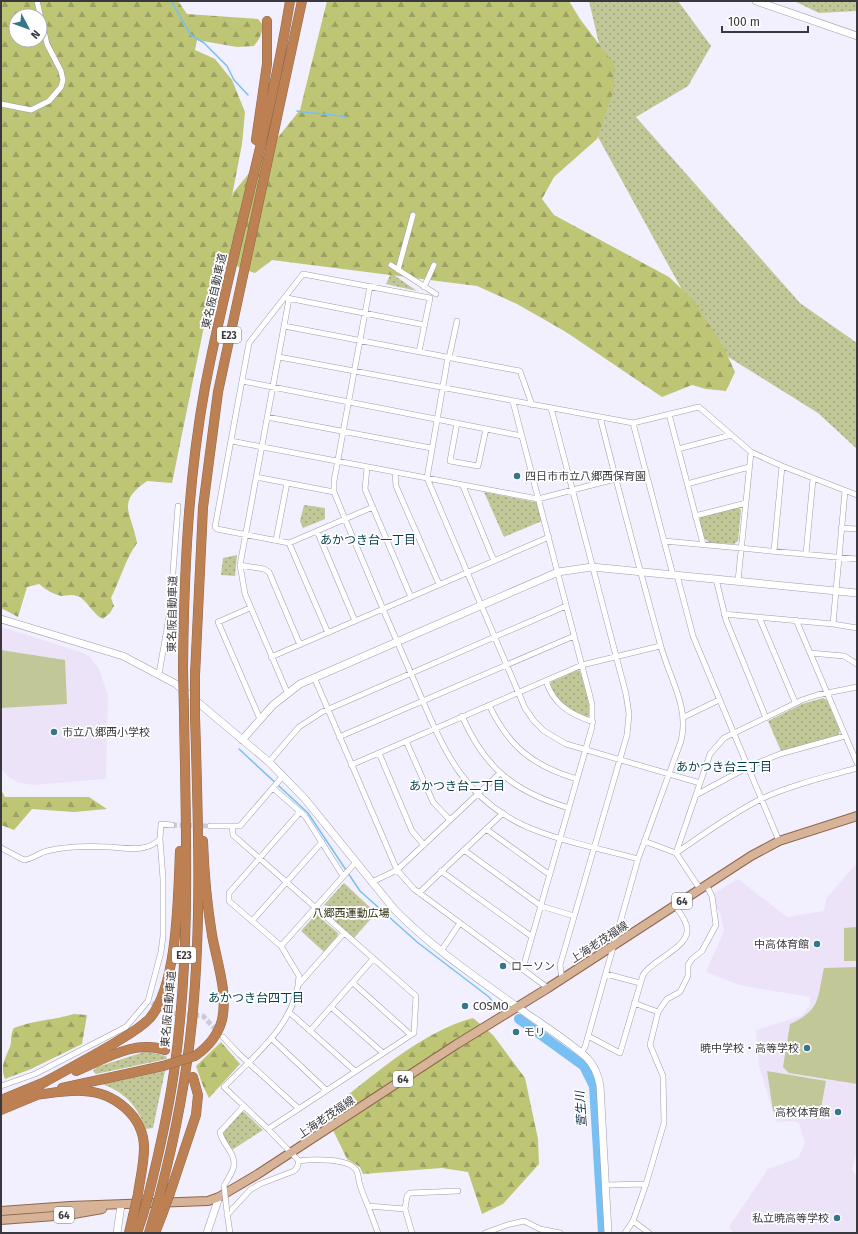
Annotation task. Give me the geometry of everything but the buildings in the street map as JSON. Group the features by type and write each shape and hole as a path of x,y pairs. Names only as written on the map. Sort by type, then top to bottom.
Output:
{"highway":[{"name":"東名阪自動車道","path":"137,1233 149,1193 168,1113 180,1019 185,921 185,762 183,668 185,568 192,475 208,374 246,203 268,114 290,1"},
{"name":"E23","path":"165,1193 179,1116 192,1020 197,919 195,675 203,507 218,392 302,1"},
{"path":"246,203 267,64 267,22"},
{"path":"41,1084 133,1032 150,1018 161,1000 169,974 175,926 185,762"},
{"path":"1,1110 36,1095 73,1085 163,1066 195,1056 214,1037 219,1029 223,1010 221,987 207,900 196,764"},
{"path":"1,1100 130,1049 149,1046 165,1050"},
{"path":"155,1233 158,1215 165,1193 196,1115 198,1095 193,1077"},
{"path":"36,1095 69,1091 90,1092 109,1097 126,1108 134,1117 143,1137 142,1166 138,1194 129,1233"},
{"path":"149,1233 158,1215"}],"main road":[{"name":"上海老茂福線","path":"1,1212 70,1206 208,1201 219,1197 291,1153 457,1044 614,946 751,856 779,841 857,816"},
{"name":"上海老茂福線","path":"1,1220 68,1215 123,1205"}],"street":[{"path":"1,104 31,110 49,101 61,87 63,80 61,71 47,44 37,1"},
{"path":"756,1 857,36"},
{"path":"398,270 412,215"},
{"path":"391,265 436,294"},
{"path":"420,296 434,265"},
{"path":"372,507 289,543 217,529 215,527 249,343 287,298 303,274 430,298 419,352"},
{"path":"370,286 334,480 334,492 443,749 456,769 478,794 503,813 529,827 638,859"},
{"path":"287,298 425,325"},
{"path":"287,298 279,357 240,565 243,588 250,608 287,692"},
{"path":"457,321 442,389 427,478 518,693 532,718 544,731 566,744 700,783"},
{"path":"284,326 520,371 532,405"},
{"path":"279,357 442,389 633,423 699,407 751,452 813,479 857,495"},
{"path":"242,382 522,436"},
{"path":"513,402 592,704 593,722 523,968"},
{"path":"551,408 628,701 629,714 627,735 560,965 562,979"},
{"path":"669,414 703,544"},
{"path":"267,417 431,448"},
{"path":"581,1054 585,1047 638,859 682,737 684,717 660,646 600,417"},
{"path":"458,423 450,461 478,466 486,429"},
{"path":"633,423 664,541 693,636 779,841"},
{"path":"678,449 731,435"},
{"path":"231,441 538,500 646,472"},
{"path":"738,581 751,452"},
{"path":"774,551 782,466"},
{"path":"367,467 364,485 411,597"},
{"path":"687,484 749,467"},
{"path":"395,472 396,486 439,584"},
{"path":"256,477 334,492"},
{"path":"806,554 813,479"},
{"path":"276,540 287,483"},
{"path":"463,486 494,561"},
{"path":"833,624 845,491"},
{"path":"695,516 746,503"},
{"path":"159,674 170,611 178,506"},
{"path":"841,528 857,529"},
{"path":"317,531 355,621"},
{"path":"271,658 549,537"},
{"path":"664,541 857,559"},
{"path":"289,543 328,633"},
{"path":"240,565 264,569 269,572 300,645"},
{"path":"242,740 260,719 287,692 314,677 558,572 592,567 857,593"},
{"path":"716,579 724,614 766,718"},
{"path":"268,762 299,727 328,709 566,606"},
{"path":"250,608 218,622 260,719"},
{"path":"724,614 796,620 857,628"},
{"path":"759,617 795,702"},
{"path":"1,619 123,656 176,684 268,762 277,783 346,873"},
{"path":"796,620 857,763"},
{"path":"339,737 574,636"},
{"path":"351,765 582,665 660,646"},
{"path":"810,653 844,656 857,664"},
{"path":"314,677 397,870 419,893 523,968 548,988"},
{"path":"546,681 556,701 565,710 593,722"},
{"path":"676,853 713,750 721,741 795,702 827,693 857,687"},
{"path":"684,717 720,700"},
{"path":"489,705 501,728 518,748 540,765 577,779"},
{"path":"462,716 479,748 500,773 515,785 538,798 569,808"},
{"path":"696,795 748,767 780,754 845,736"},
{"path":"406,741 433,802 450,820"},
{"path":"379,753 412,831 424,845"},
{"path":"676,853 723,821 762,799 786,789 857,768"},
{"path":"372,882 397,870 500,773"},
{"path":"210,826 240,826 277,783"},
{"path":"277,783 305,799 408,924 441,951 517,1007 525,1011 590,1062 597,1074 600,1085 608,1233"},
{"path":"300,812 229,893 229,901 281,946 299,976 299,984 289,1012 271,1038 224,1087 299,1161 327,1160 354,1167 378,1233"},
{"path":"419,893 503,813"},
{"path":"1,1086 35,1074 126,1026 150,1002 163,936 163,879 160,839 161,824 172,825"},
{"path":"232,826 233,835 416,996 414,1033 354,1071 268,1129"},
{"path":"486,829 550,876"},
{"path":"1,848 24,860 43,852 59,849 93,847 126,850 141,848 152,845 160,839"},
{"path":"625,1233 633,1221 646,1184 664,1116 663,1076 650,1045 658,1012 667,999 680,992 688,976 688,965 692,959 702,951 716,925 712,896 676,853 644,841"},
{"path":"252,921 322,842"},
{"path":"464,850 540,906 574,916"},
{"path":"281,946 356,862"},
{"path":"441,871 532,936"},
{"path":"588,1036 620,1053 640,983 649,967 678,947 686,936 687,924 675,906"},
{"path":"441,951 460,923"},
{"path":"299,984 344,933"},
{"path":"310,1031 374,959"},
{"path":"606,974 640,983"},
{"path":"353,983 411,1035"},
{"path":"634,1003 658,1012"},
{"path":"331,1007 383,1053"},
{"path":"289,1012 354,1071"},
{"path":"223,1036 248,1062 298,1108"},
{"path":"271,1038 326,1090"},
{"path":"230,1233 224,1186 233,1170 234,1157 221,1138 220,1132 244,1106"},
{"path":"227,1213 255,1187 264,1181 294,1171 297,1168 299,1161"},
{"path":"606,1185 646,1184"},
{"path":"412,1233 405,1209 407,1196 410,1193 458,1191"},
{"path":"207,1233 219,1197"},
{"path":"117,1233 123,1205"},
{"path":"368,1206 405,1209"},
{"path":"485,1233 524,1221 540,1229 560,1233"},
{"path":"633,1221 649,1233"}],"shaded area":[{"name":"市立八郷西小学校","path":"1,627 84,653 90,657 99,669 108,695 106,779 33,785 17,782 1,769"},
{"name":"暁中学校・高等学校","path":"857,863 857,1150 852,1170 857,1177 857,1233 734,1233 729,1227 768,1169 798,1158 805,1144 799,1123 794,1121 776,1122 759,1066 756,1030 801,1016 810,1006 810,997 739,985 706,972 724,931 720,913 710,896 738,879 787,917 824,911 826,899"}],"green space":[{"path":"1,1 178,1 187,14 258,19 264,26 259,39 254,46 237,47 197,40 195,50 215,59 232,80 245,112 242,144 231,201 233,193 300,110 327,1 569,1 580,19 614,64 614,89 597,139 554,177 542,199 554,215 669,277 693,300 723,346 735,372 726,391 706,389 692,385 662,397 566,332 517,304 477,286 272,260 255,273 240,268 219,253 172,483 147,481 137,489 128,502 128,509 137,543 126,563 111,598 114,606 110,613 103,619 99,617 80,597 73,595 61,596 49,591 39,584 27,587 18,617 1,608"},
{"path":"589,1 678,1 711,46 688,86 636,117 800,303 857,343 857,449 818,413 714,348 593,128 603,61"},
{"path":"794,1 857,1 857,11 819,13"},
{"path":"391,273 417,291 386,284"},
{"path":"484,492 537,503 542,521 504,537"},
{"path":"304,505 325,508 325,519 303,528 300,521"},
{"path":"738,507 741,510 738,541 734,544 713,543 706,540 703,536 698,521 701,517"},
{"path":"237,555 235,576 221,575 223,558"},
{"path":"1,650 65,660 67,704 1,708"},
{"path":"578,670 580,671 589,702 590,715 587,718 574,712 565,705 557,697 550,685 551,682"},
{"path":"823,698 827,700 840,731 838,735 781,751 768,721 802,704"},
{"path":"1,790 5,797 89,797 107,809 74,812 32,809 14,830 1,825"},
{"name":"八郷西運動広場","path":"344,883 376,913 354,938 331,917 334,913 324,905"},
{"path":"316,914 338,933 337,937 324,952 301,931"},
{"path":"857,927 857,961 844,961 844,928"},
{"path":"857,967 857,1084 789,1073 783,1067 790,1024 800,1019 813,1008 818,996 824,968"},
{"path":"74,1014 87,1015 82,1044 31,1069 5,1079 3,1070 4,1063 10,1047 14,1028 29,1023"},
{"path":"473,1018 493,1035 525,1078 538,1139 539,1164 503,1204 482,1214 468,1172 442,1168 363,1174 360,1167 347,1159 333,1130 338,1103 353,1091 419,1042 455,1024"},
{"path":"221,1042 240,1064 209,1098 196,1066"},
{"path":"147,1051 166,1056 167,1059 96,1074 93,1071 97,1067"},
{"path":"165,1071 153,1128 146,1129 139,1114 130,1101 118,1092 102,1084"},
{"path":"767,1071 826,1081 819,1119 773,1111"},
{"path":"241,1112 244,1112 263,1130 232,1150 223,1136 223,1133"}],"waterway":[{"path":"171,1 191,35 204,43 227,66 234,80 248,95"},
{"path":"297,111 345,117"},
{"path":"239,749 308,813 346,870"},
{"path":"348,873 360,891 417,942 489,997 496,1006"},
{"name":"萱生川","path":"519,1019 584,1066 594,1086 603,1233"}],"tunnel":[{"path":"172,825 210,826"},
{"path":"152,1003 170,1013 203,1016 218,1032"}],"place":[{"name":"四日市市立八郷西保育園","path":"517,476"},
{"name":"市立八郷西小学校","path":"54,732"},
{"name":"中高体育館","path":"817,944"},
{"name":"ローソン","path":"503,966"},
{"name":"COSMO","path":"465,1006"},
{"name":"モリ","path":"516,1032"},
{"name":"暁中学校・高等学校","path":"807,1048"},
{"name":"高校体育館","path":"838,1112"},
{"name":"私立暁高等学校","path":"837,1218"}],"district":[{"name":"あかつき台一丁目","path":"368,540"},
{"name":"あかつき台三丁目","path":"724,767"},
{"name":"あかつき台二丁目","path":"457,786"},
{"name":"あかつき台四丁目","path":"256,998"}]}
